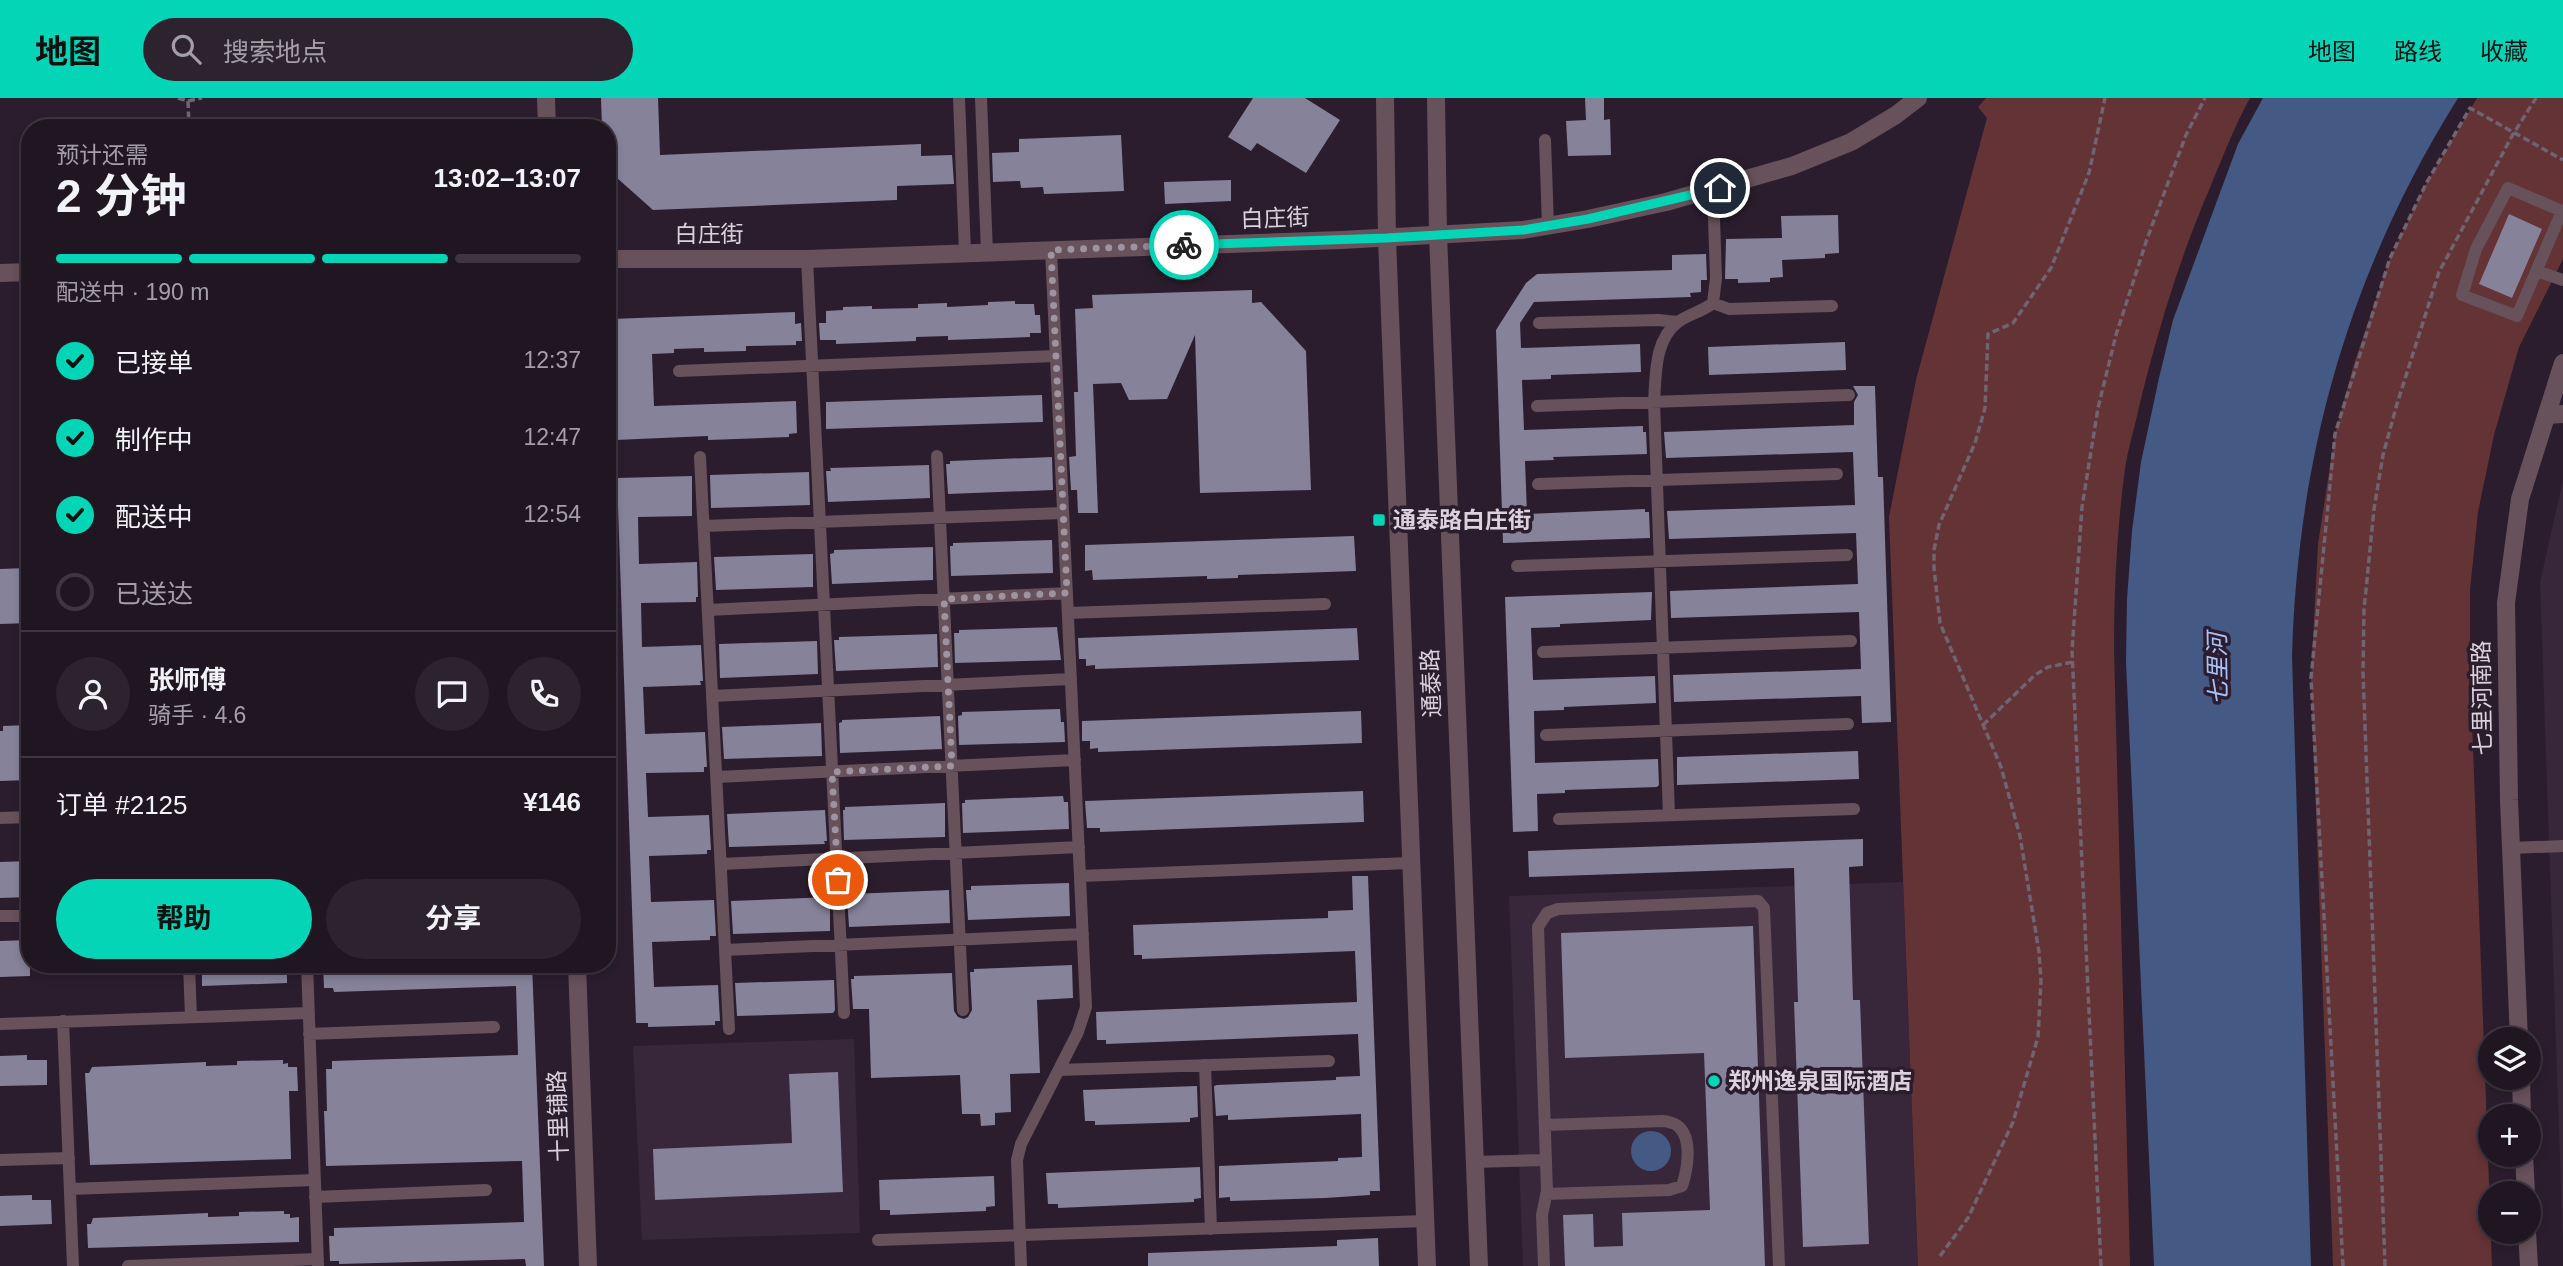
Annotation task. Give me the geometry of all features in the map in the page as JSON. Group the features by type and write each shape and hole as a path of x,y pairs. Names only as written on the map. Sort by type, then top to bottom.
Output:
{"street":[{"path":"546,98 547,119"},
{"name":"通泰路","path":"1385,98 1387,238 1427,1266"},
{"name":"通泰路","path":"1436,98 1438,234 1479,1266"},
{"name":"白庄街","path":"616,259 807,259 1387,238 1523,230 1601,216 1713,189 1792,166 1851,142 1896,115 1918,98"},
{"path":"0,273 21,272"},
{"name":"七里河南路","path":"2518,1027 2505,603 2520,499 2555,414 2563,363"},
{"name":"十里铺路","path":"578,973 588,1266"},
{"path":"2528,1244 2529,1266"}],"lane":[{"path":"959,98 965,253"},
{"path":"981,98 987,253"},
{"path":"1545,140 1548,226"},
{"path":"2508,188 2563,211 2537,271 2517,316 2462,296 2476,249 2508,188"},
{"path":"1713,189 1716,278 1713,303"},
{"path":"1021,1266 1017,1160 1021,1144 1078,1032 1087,1007 1051,250"},
{"path":"807,259 844,1013"},
{"path":"2537,271 2563,280"},
{"path":"1669,816 1654,402 1657,362 1664,338 1678,322 1713,303 1729,309 1832,306"},
{"path":"1538,323 1658,320 1678,322"},
{"path":"679,371 1056,356"},
{"path":"1537,406 1849,395"},
{"path":"937,456 963,1010"},
{"path":"701,457 729,1029"},
{"path":"1538,484 1837,474"},
{"path":"704,526 1063,513"},
{"path":"1517,566 1847,555"},
{"path":"708,610 1067,593"},
{"path":"1068,613 1325,604"},
{"path":"1543,652 1851,641"},
{"path":"712,696 1071,679"},
{"path":"1546,735 1848,724"},
{"path":"717,777 1075,760"},
{"path":"1559,819 1854,809"},
{"path":"0,818 21,817"},
{"path":"2511,848 2563,846"},
{"path":"721,864 1079,847"},
{"path":"1080,876 1410,863"},
{"path":"1544,1266 1542,1215 1546,1194 1546,1160 1538,927 1547,914 1558,909 1758,901 1764,908 1779,1266"},
{"path":"0,916 21,916"},
{"path":"725,950 1083,933"},
{"path":"189,973 191,1017"},
{"path":"128,1266 318,1262 307,973"},
{"path":"0,1024 309,1013"},
{"path":"63,1021 73,1266"},
{"path":"309,1034 494,1027"},
{"path":"1059,1070 1329,1060"},
{"path":"1205,1065 1211,1229"},
{"path":"1545,1125 1664,1121 1678,1126 1686,1137 1687,1172 1682,1186 1669,1190 1546,1194"},
{"path":"0,1160 69,1158"},
{"path":"1474,1162 1546,1160"},
{"path":"70,1189 315,1180"},
{"path":"315,1197 486,1191"},
{"path":"878,1240 1425,1222"}],"path":[{"path":"178,98 188,102 202,98"},
{"path":"1940,1256 1968,1219 2013,1122 2038,1037 2041,981 2020,836 2001,768 1940,623 1934,550 1939,525 1975,443 1985,408 1988,334 2013,323 2051,268 2089,173 2105,98"},
{"path":"2101,1266 2073,662 2082,507 2098,408 2116,335 2147,239 2186,135 2204,98"},
{"path":"2385,1266 2363,672 2369,550 2383,455 2439,272 2515,131 2536,98"},
{"path":"188,102 189,119"},
{"path":"2343,1266 2311,678 2335,434 2390,258 2427,182 2470,108 2563,160"},
{"path":"1983,725 2035,675 2049,667 2073,662"}],"shaded area":[{"path":"1986,98 2250,98 2198,216 2170,297 2128,453 2120,514 2114,649 2130,1266 1918,1266 1889,517 1916,380 1987,118 1978,107"},
{"path":"2477,98 2563,98 2563,259 2519,347 2494,435 2478,512 2470,590 2470,665 2483,1027 2478,1027 2478,1090 2486,1090 2486,1104 2478,1104 2478,1167 2488,1167 2489,1181 2478,1181 2478,1244 2491,1244 2492,1266 2333,1266 2311,678 2318,544 2335,434 2354,364 2390,258 2427,182"},
{"path":"2563,480 2563,1245 2540,582"},
{"name":"郑州逸泉国际酒店","path":"1903,882 1918,1266 1523,1266 1509,896"},
{"path":"854,1039 860,1233 642,1240 633,1046"}],"water":[{"name":"七里河","path":"2263,98 2458,98 2420,163 2387,229 2360,297 2337,365 2319,435 2305,507 2296,581 2292,656 2311,1266 2154,1266 2126,662 2132,531 2141,462 2173,320 2238,144"},
{"path":"1651,1131 1659,1132 1665,1137 1670,1143 1670,1159 1665,1165 1659,1170 1651,1171 1643,1170 1637,1165 1632,1159 1631,1151 1632,1143 1637,1137 1643,1132"}],"building":[{"path":"601,98 658,98 660,155 921,144 921,156 952,155 954,184 897,186 897,200 653,210 616,177 616,119 602,119"},
{"path":"1253,98 1305,98 1340,120 1306,173 1257,143 1251,151 1228,137"},
{"path":"1585,98 1604,98 1604,120 1610,119 1611,155 1568,156 1566,121 1586,120"},
{"path":"1121,135 1124,191 1044,194 1043,187 1021,188 1020,181 993,182 992,153 1019,152 1019,139"},
{"path":"1231,180 1231,201 1165,204 1164,182"},
{"path":"2509,214 2542,229 2512,298 2479,284"},
{"path":"1838,215 1839,253 1825,254 1825,258 1782,260 1783,277 1770,278 1770,282 1738,283 1738,279 1725,279 1726,239 1782,238 1781,216"},
{"path":"1706,254 1707,280 1701,280 1701,292 1690,293 1691,297 1534,302 1520,323 1521,348 1640,344 1641,372 1551,375 1551,379 1522,380 1524,430 1643,426 1643,432 1646,432 1647,454 1553,457 1554,460 1525,461 1527,514 1645,509 1645,512 1649,512 1650,538 1503,543 1496,330 1526,283 1537,274 1672,270 1672,255"},
{"path":"1252,290 1252,303 1261,302 1306,351 1311,490 1200,493 1195,335 1167,399 1129,400 1121,383 1093,384 1098,513 1078,513 1077,490 1071,490 1069,457 1076,456 1074,392 1078,392 1075,309 1093,308 1092,295"},
{"path":"1015,301 1015,304 1034,304 1035,315 1040,315 1041,333 1030,333 1030,337 948,340 948,336 916,337 916,341 836,344 836,340 820,340 819,323 826,323 826,311 843,310 843,307 918,308 918,304 947,303 947,307"},
{"path":"795,312 795,324 801,323 802,341 796,341 796,345 746,346 746,351 704,352 704,348 674,349 674,353 652,354 654,406 796,401 797,433 789,434 789,437 708,440 708,436 616,440 616,319"},
{"path":"1845,342 1846,370 1709,375 1708,347"},
{"path":"1853,386 1875,386 1878,477 1883,477 1891,722 1862,723 1861,696 1674,702 1673,675 1861,669 1859,612 1671,618 1670,591 1858,584 1856,533 1669,539 1667,511 1855,505 1853,452 1666,458 1664,432 1854,425 1854,402 1858,395"},
{"path":"1042,395 1043,422 826,429 826,402"},
{"path":"1052,457 1053,490 948,494 946,464 950,464 950,461"},
{"path":"929,465 930,498 828,502 826,471 831,471 830,468"},
{"path":"809,472 810,505 711,508 710,475"},
{"path":"692,476 692,516 638,517 639,564 697,562 696,602 641,603 642,647 701,645 703,681 700,681 701,685 643,687 645,734 705,732 707,767 704,767 704,772 646,773 648,817 709,815 711,850 707,850 707,854 649,856 651,902 714,900 716,936 710,936 710,940 652,942 654,987 718,985 720,1021 715,1021 715,1025 648,1027 648,1023 636,1023 617,478"},
{"path":"1354,536 1356,571 1238,575 1238,578 1207,579 1207,576 1093,580 1092,570 1085,571 1085,545"},
{"path":"1052,540 1053,573 951,576 950,546 953,546 953,543"},
{"path":"933,547 933,580 832,584 830,554 834,553 834,550"},
{"path":"813,554 813,587 716,590 714,557"},
{"path":"21,568 21,623 0,624 0,569"},
{"path":"1652,592 1651,620 1531,628 1533,680 1655,676 1656,703 1534,711 1535,763 1658,759 1659,785 1537,794 1538,831 1513,832 1505,597"},
{"path":"1057,627 1061,660 955,663 954,633 959,633 959,630"},
{"path":"1357,628 1359,660 1095,669 1095,665 1086,666 1086,659 1079,659 1078,638"},
{"path":"937,634 938,667 836,671 834,640 839,640 839,637"},
{"path":"817,641 818,674 720,678 719,644"},
{"path":"1060,709 1065,742 959,745 958,716 962,715 962,712"},
{"path":"1361,711 1362,743 1098,752 1098,748 1090,749 1090,741 1082,741 1082,721"},
{"path":"940,716 942,749 840,753 839,723 842,720"},
{"path":"821,723 822,756 724,759 722,727"},
{"path":"21,725 21,780 0,781 0,731 3,731 3,726"},
{"path":"1858,751 1859,779 1677,785 1677,757"},
{"path":"1363,791 1364,822 1100,832 1100,828 1087,828 1085,801"},
{"path":"1063,796 1064,802 1068,802 1069,829 963,833 962,803 965,803 965,800"},
{"path":"945,803 945,837 844,840 845,807"},
{"path":"825,810 825,844 729,847 727,814"},
{"path":"1863,839 1863,866 1849,867 1853,1000 1860,1000 1869,1244 1803,1247 1794,1002 1798,1002 1794,868 1529,877 1528,851"},
{"path":"21,861 21,897 0,898 0,862"},
{"path":"1352,876 1368,876 1380,1191 1370,1191 1370,1195 1325,1198 1230,1201 1230,1197 1219,1198 1219,1166 1338,1161 1338,1158 1362,1157 1361,1114 1228,1120 1228,1115 1216,1116 1214,1086 1336,1080 1336,1077 1360,1076 1358,1034 1106,1044 1106,1040 1097,1040 1096,1012 1357,1002 1355,951 1142,959 1142,955 1134,955 1133,925 1328,918 1328,911 1353,910"},
{"path":"1069,883 1070,916 968,920 966,890 971,890 971,886"},
{"path":"949,890 950,923 849,927 847,897 851,897 851,894"},
{"path":"830,897 830,931 733,934 731,901"},
{"path":"1753,926 1765,1266 1565,1266 1563,1215 1593,1214 1594,1247 1623,1246 1622,1213 1710,1210 1704,1053 1565,1058 1561,933"},
{"path":"21,940 21,973 30,973 30,976 0,977 0,941"},
{"path":"1072,965 1073,998 1037,1000 1040,1073 1010,1074 1011,1112 995,1113 995,1125 981,1126 980,1114 962,1114 960,1075 871,1078 869,1009 853,1009 851,979 854,979 854,976 952,973 954,1011 958,1017 964,1019 972,1010 970,972 974,972 974,969"},
{"path":"202,973 287,973 287,983 202,986"},
{"path":"323,973 532,973 544,1266 526,1266 525,1259 339,1264 339,1261 330,1261 329,1236 334,1236 334,1228 524,1222 522,1161 326,1166 324,1111 327,1111 326,1069 332,1069 332,1061 518,1055 516,986 334,992 333,988 324,988"},
{"path":"834,980 833,1013 737,1016 735,983"},
{"path":"27,1055 27,1060 47,1060 47,1085 0,1086 0,1056"},
{"path":"283,1060 283,1064 288,1063 288,1067 297,1067 298,1091 289,1091 291,1159 90,1165 85,1073 89,1073 92,1067 206,1062 206,1066 237,1065 237,1061"},
{"path":"838,1072 843,1192 655,1200 653,1149 792,1143 789,1074"},
{"path":"1197,1086 1198,1117 1190,1118 1190,1122 1095,1125 1095,1121 1085,1121 1083,1090"},
{"path":"1200,1167 1201,1198 1194,1199 1194,1202 1058,1208 1058,1204 1048,1204 1046,1173"},
{"path":"994,1176 995,1206 986,1207 986,1211 890,1215 890,1210 880,1210 879,1180"},
{"path":"32,1195 32,1200 51,1200 52,1224 0,1226 0,1196"},
{"path":"284,1211 284,1214 290,1214 290,1218 299,1217 299,1242 88,1248 87,1224 91,1224 93,1218 208,1213 208,1217 239,1216 239,1212"},
{"path":"1378,1238 1379,1266 1148,1266 1148,1253 1337,1246 1337,1240"}],"way so far":[{"path":"838,880 832,772 952,766 944,599 1067,593 1051,250 1184,245"}],"place":[{"name":"通泰路白庄街","path":"1379,520"},
{"name":"郑州逸泉国际酒店","path":"1714,1081"}],"route":[{"path":"1184,245 1523,230 1588,219 1720,188"}]}
